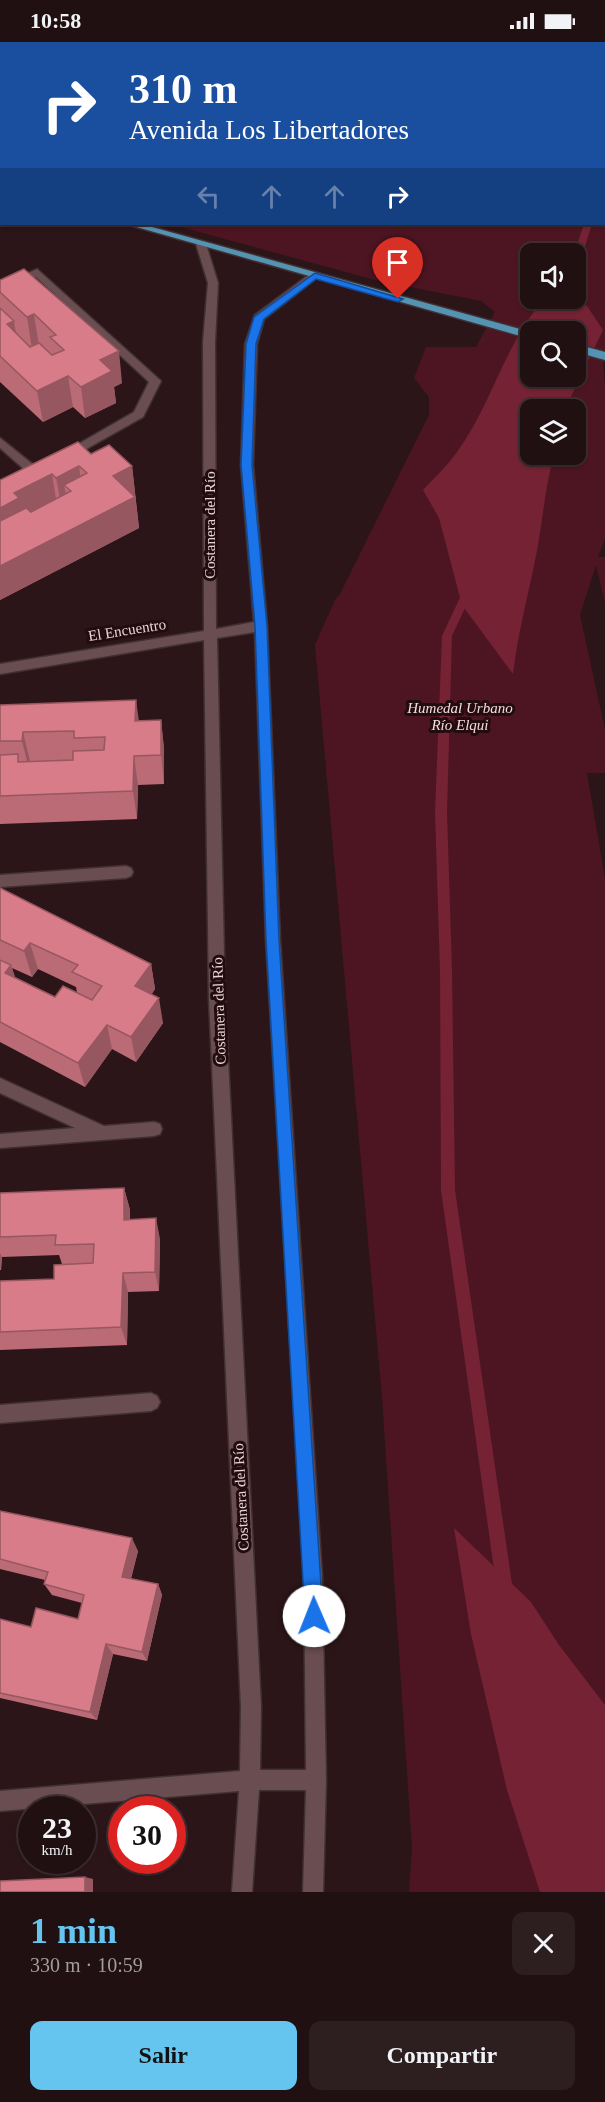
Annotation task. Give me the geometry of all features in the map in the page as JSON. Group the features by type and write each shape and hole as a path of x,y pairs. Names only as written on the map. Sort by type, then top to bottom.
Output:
{"main road":[{"path":"134,225 520,333"},
{"path":"586,351 604,356"}],"street":[{"name":"Costanera del Río","path":"201,244 213,283 209,342 210,633 217,999 251,1707 250,1780 242,1892"},
{"path":"0,290 37,273 155,381 139,414 42,470 0,441"},
{"path":"313,1892 316,1780 313,1576 273,940 261,626 247,465 251,344 259,317 315,276"},
{"name":"El Encuentro","path":"0,669 261,626"},
{"path":"0,881 126,872"},
{"path":"0,1085 104,1133"},
{"path":"0,1141 154,1129"},
{"path":"0,1414 151,1402"},
{"path":"0,1801 250,1780 316,1780"}],"green space":[{"name":"Humedal Urbano Río Elqui","path":"174,225 605,225 605,359 603,364 605,539 598,557 605,557 605,603 596,565 580,615 605,730 605,773 587,773 605,879 605,1892 409,1892 412,1847 382,1397 315,645 335,600 429,415 429,397 414,378 426,347 476,347 495,312 481,301 375,280"}],"shaded area":[{"path":"586,305 603,330 586,365 586,321 527,321 536,309 586,309"},
{"path":"520,333 520,387 576,387 570,399 520,399 520,465 552,465 513,674 462,605 439,518 423,490 445,467 469,433"},
{"path":"454,1528 531,1602 559,1645 605,1705 605,1892 540,1892 507,1790 471,1634"}],"building":[{"path":"24,269 119,351 100,360 112,371 81,387 68,376 37,391 0,356 0,308 14,321 7,324 30,347 39,343 52,355 64,350 50,337 56,335 34,314 27,317 0,292 0,280"},
{"path":"78,442 91,454 109,445 132,466 113,476 135,497 0,566 0,521 26,508 31,512 71,491 64,485 87,473 79,466 56,478 52,474 14,493 19,498 0,508 0,480"},
{"path":"136,700 135,721 161,720 161,755 134,756 133,791 0,796 0,755 18,754 18,762 73,760 73,751 104,750 105,737 74,738 74,731 23,732 22,741 0,741 0,705"},
{"path":"0,888 151,964 135,986 159,998 131,1037 107,1025 78,1063 0,1022 0,960 11,965 5,973 55,997 63,986 92,1000 102,986 72,972 78,965 30,943 24,951 0,940"},
{"path":"124,1188 124,1220 156,1218 155,1272 123,1273 121,1327 0,1332 0,1281 54,1279 54,1265 93,1263 94,1244 55,1245 56,1235 0,1237 0,1193"},
{"path":"0,1511 132,1538 122,1577 158,1584 142,1652 106,1644 90,1712 0,1693 0,1619 31,1627 36,1608 78,1619 84,1595 44,1584 48,1572 0,1559"},
{"path":"85,1877 85,1892 0,1892 0,1881"}],"waterway":[{"path":"582,243 588,225"},
{"path":"468,591 447,636 441,812 446,970 448,1190 505,1591"}],"route":[{"path":"314,1616 273,940 261,626 247,465 251,344 259,317 315,276 398,299"}]}
